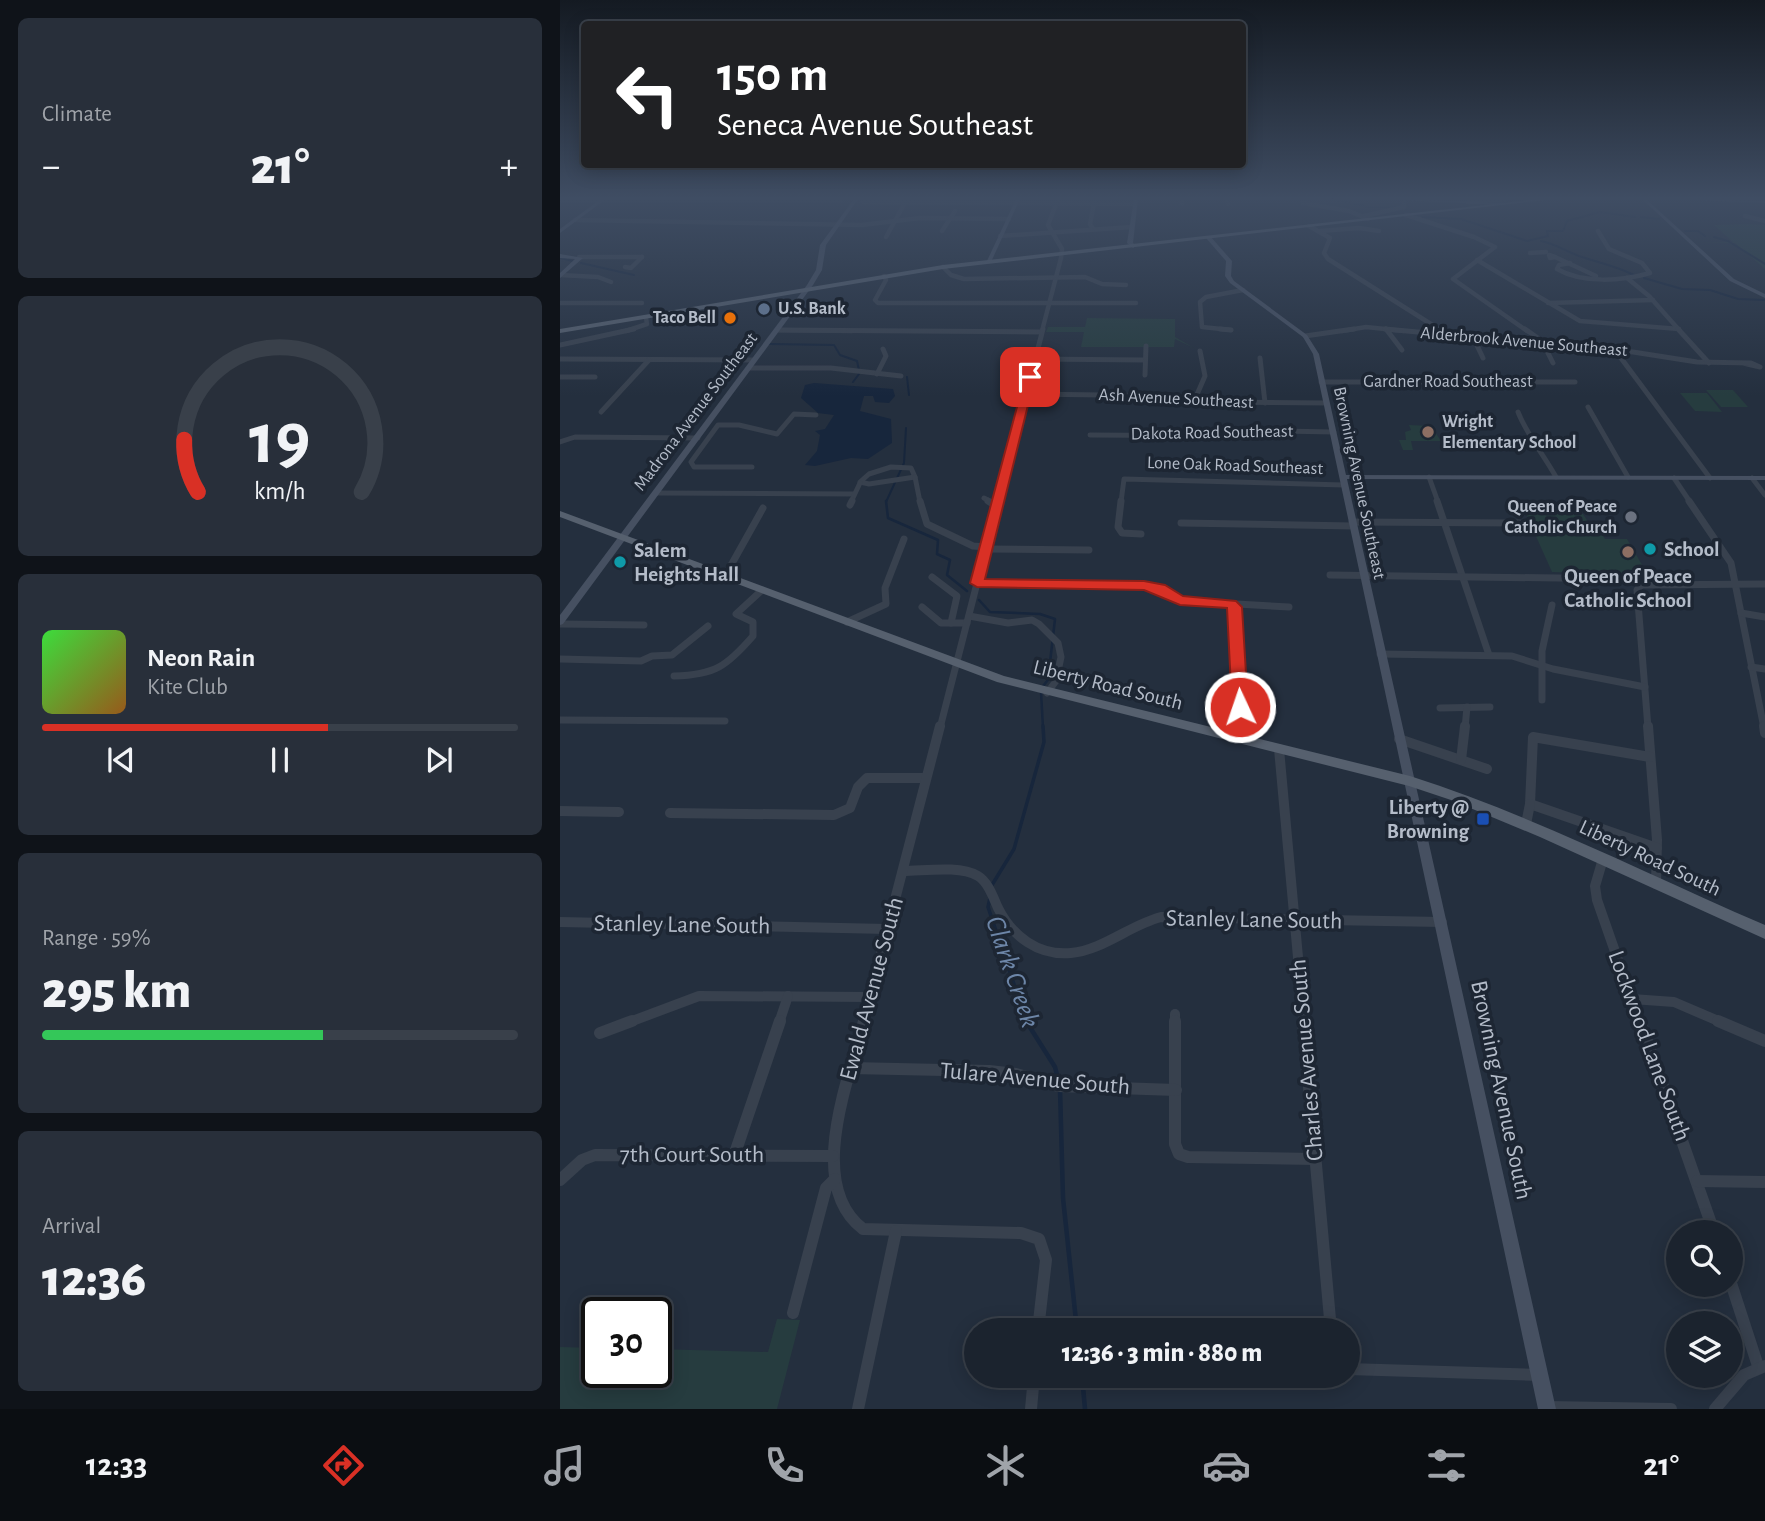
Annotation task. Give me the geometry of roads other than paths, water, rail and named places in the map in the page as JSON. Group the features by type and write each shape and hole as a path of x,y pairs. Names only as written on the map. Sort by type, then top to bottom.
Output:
{"main road":[{"path":"560,331 963,265"},
{"path":"815,278 820,282 836,284"},
{"name":"Liberty Road South","path":"560,514 956,663 1048,693 1410,781 1526,824 1765,932"}],"street":[{"path":"625,267 631,268 635,265"},
{"name":"Madrona Avenue Southeast","path":"560,623 622,538 699,441 754,360 815,278 818,265"},
{"name":"Ewald Avenue South","path":"896,1231 863,1229 855,1225 845,1209 835,1179 835,1132 1059,265"},
{"path":"1229,265 1229,279 1305,336"},
{"path":"1337,265 1440,328 1444,334"},
{"path":"1470,265 1453,276 1453,279 1536,337 1553,363"},
{"path":"1485,265 1570,317 1590,323 1679,329"},
{"path":"1560,265 1557,269 1572,276 1627,278 1650,272 1644,265"},
{"path":"1574,265 1598,277"},
{"path":"1715,265 1732,280 1765,296"},
{"path":"943,267 951,275 964,279 1088,277 1102,284 1126,285"},
{"path":"560,276 598,277 611,282"},
{"path":"884,276 886,280 876,302 1136,303"},
{"path":"1627,278 1653,300 1709,363"},
{"path":"1231,330 1202,327 1200,302 1206,297 1243,290"},
{"path":"1548,303 1653,300"},
{"path":"560,303 642,303"},
{"path":"560,345 642,327 647,324 646,318"},
{"name":"Alderbrook Avenue Southeast","path":"1305,336 1356,327 1528,341 1709,363 1743,363"},
{"path":"1386,329 1402,350"},
{"path":"776,330 1041,332"},
{"name":"Browning Avenue Southeast","path":"1305,336 1315,350 1410,781"},
{"path":"1473,337 1483,358"},
{"path":"1528,341 1536,337"},
{"path":"1145,375 1146,346"},
{"path":"877,374 886,356 883,349"},
{"path":"1615,350 1710,478"},
{"path":"1195,399 1204,386 1203,356 1200,351"},
{"path":"1260,358 1265,403"},
{"path":"560,359 754,360"},
{"path":"601,412 649,359"},
{"path":"1034,359 1145,360"},
{"path":"749,368 831,369 901,376"},
{"path":"560,377 595,377"},
{"name":"Gardner Road Southeast","path":"1321,382 1575,382"},
{"name":"Ash Avenue Southeast","path":"1026,394 1181,396 1265,403 1327,403"},
{"path":"1588,407 1628,477"},
{"path":"752,467 692,466 691,461 699,441 720,425 739,425 777,434 782,432 787,419 796,413 803,411 816,415"},
{"path":"1518,412 1525,430 1540,447 1556,477"},
{"name":"Dakota Road Southeast","path":"1090,435 1243,436 1281,431 1334,432"},
{"path":"560,433 575,436 699,441"},
{"path":"560,442 575,436"},
{"path":"850,505 864,476 896,467 911,468 915,477 917,498 928,524 973,546 1089,550"},
{"path":"860,483 915,477"},
{"path":"1429,477 1489,655"},
{"name":"Lone Oak Road Southeast","path":"1141,534 1122,533 1118,527 1124,479 1344,481 1429,477 1765,478"},
{"path":"1674,478 1726,554 1736,583 1765,730"},
{"path":"1752,478 1765,495"},
{"path":"657,493 853,494"},
{"path":"984,498 996,506"},
{"path":"725,576 763,508"},
{"path":"1181,523 1518,523"},
{"path":"847,622 856,615 880,609 886,604 884,588 905,539"},
{"path":"1330,575 1628,579 1641,585 1765,584"},
{"path":"932,577 957,596 951,623"},
{"path":"977,583 1144,585 1160,589 1180,600 1289,607"},
{"path":"1641,585 1637,590 1657,848 1656,884"},
{"path":"674,676 711,675 725,664 749,640 755,628 751,620 736,614 762,590"},
{"path":"1234,605 1242,738"},
{"path":"1542,700 1539,687 1546,615 1552,605"},
{"path":"922,607 942,623 968,619 1011,623 1031,620 1039,624 1041,629 1058,643 1061,657 1056,681 1048,693"},
{"path":"1741,613 1765,617"},
{"path":"560,623 644,625"},
{"path":"560,659 641,661 652,656 668,656 708,626"},
{"path":"1380,654 1512,656 1543,666 1644,687"},
{"path":"1751,667 1765,670"},
{"path":"1461,760 1467,707"},
{"path":"1440,708 1490,707"},
{"path":"560,720 724,721"},
{"path":"1526,824 1530,804 1533,737 1650,757"},
{"path":"1399,739 1487,769"},
{"name":"Charles Avenue South","path":"1279,749 1330,1318"},
{"path":"670,813 834,815 849,808 859,787 867,778 926,778"},
{"name":"Browning Avenue South","path":"1410,781 1546,1408"},
{"path":"1530,804 1657,848"},
{"path":"560,811 619,812"},
{"name":"Lockwood Lane South","path":"1602,859 1595,894 1710,1220"},
{"name":"Stanley Lane South","path":"903,871 967,872 980,877 1010,929 1029,944 1061,955 1095,948 1142,922 1161,917 1442,922"},
{"name":"Stanley Lane South","path":"560,922 887,929"},
{"path":"600,1033 699,996 870,997"},
{"path":"734,1156 788,996"},
{"path":"1632,999 1674,1002 1765,1041"},
{"path":"1175,1014 1175,1144 1178,1154 1188,1157 1315,1159"},
{"name":"Tulare Avenue South","path":"851,1068 997,1072 1016,1074 1058,1086 1176,1090"},
{"name":"7th Court South","path":"560,1180 582,1160 595,1155 833,1156"},
{"path":"793,1313 826,1188 835,1179"},
{"path":"1697,1181 1765,1182"},
{"path":"858,1409 896,1231 1021,1233 1039,1239 1046,1260 1039,1318"},
{"path":"1715,1409 1745,1375 1761,1366 1736,1297"},
{"path":"1360,1368 1539,1375"},
{"path":"1031,1409 1033,1388"},
{"path":"1546,1408 1671,1409"}],"water":[{"path":"814,383 893,389 895,396 889,403 875,402 873,396 864,396 860,411 891,419 892,443 868,459 851,458 815,466 805,465 817,451 820,435 815,431 825,429 834,415 818,413 801,398 805,385"}],"waterway":[{"name":"Clark Creek","path":"589,265 634,275"},
{"path":"1607,265 1634,275"},
{"path":"1644,278 1682,289 1710,290 1738,299 1764,300"},
{"name":"Clark Creek","path":"770,344 834,345 840,355 857,361 859,370"},
{"name":"Clark Creek","path":"853,382 859,374"},
{"path":"907,377 909,395"},
{"name":"Clark Creek","path":"886,502 904,463 906,428"},
{"name":"Clark Creek","path":"886,502 888,518 938,540 937,554 950,560 947,575 967,591"},
{"name":"Clark Creek","path":"979,600 990,612 1040,614 1055,619 1048,680 1043,686"},
{"name":"Clark Creek","path":"1041,692 1043,728"},
{"name":"Clark Creek","path":"992,885 1014,849 1044,742 1043,726"},
{"name":"Clark Creek","path":"990,898 988,907 1027,1022"},
{"name":"Clark Creek","path":"1027,1022 1055,1067 1059,1083"},
{"name":"Clark Creek","path":"1060,1089 1063,1198 1076,1318"},
{"name":"Clark Creek","path":"1083,1388 1085,1409"}],"place":[{"name":"U.S. Bank","path":"764,309"},
{"name":"Taco Bell","path":"730,318"},
{"name":"Wright Elementary School","path":"1428,432"},
{"name":"Queen of Peace Catholic Church","path":"1631,517"},
{"name":"School","path":"1650,549"},
{"name":"Queen of Peace Catholic School","path":"1628,552"},
{"name":"Salem Heights Hall","path":"620,562"},
{"name":"Liberty @ Browning","path":"1483,819"}]}
